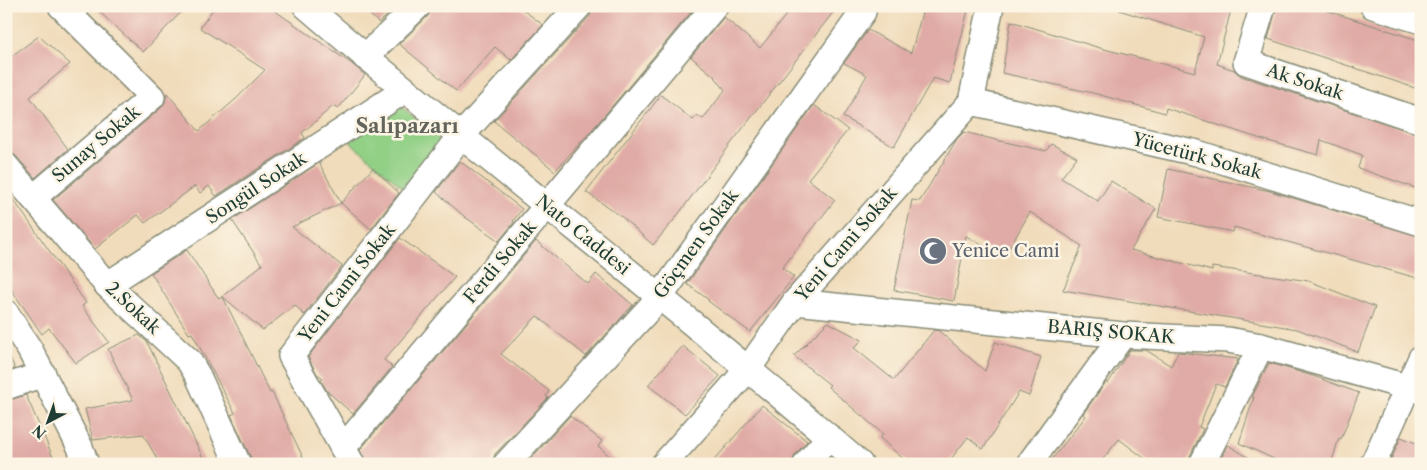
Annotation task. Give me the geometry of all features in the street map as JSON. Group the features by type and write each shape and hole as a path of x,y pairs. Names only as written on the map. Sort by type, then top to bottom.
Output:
{"street":[{"name":"Sunay Sokak","path":"33,198 152,97 61,6"},
{"name":"Nato Caddesi","path":"306,6 461,136 748,369 860,464"},
{"path":"365,57 418,6"},
{"path":"461,136 579,6"},
{"name":"Ferdi Sokak","path":"348,456 547,206 714,6"},
{"name":"Göçmen Sokak","path":"506,464 660,297 863,12 864,6"},
{"name":"Yeni Cami Sokak","path":"664,464 748,369 795,302 971,102 991,6"},
{"name":"Ak Sokak","path":"1263,6 1246,62 1421,121"},
{"path":"1373,6 1421,21"},
{"name":"Songül Sokak","path":"107,285 405,90"},
{"name":"Yücetürk Sokak","path":"971,102 1197,153 1421,222"},
{"name":"Yeni Cami Sokak","path":"348,456 291,356 461,136"},
{"name":"2.Sokak","path":"6,166 107,285 189,361 198,376 238,464"},
{"name":"BARIŞ SOKAK","path":"795,302 1123,335 1228,340 1261,346 1414,389"},
{"path":"6,312 43,374 80,447 86,464"},
{"path":"1029,464 1123,335"},
{"path":"1202,464 1261,346"},
{"path":"1373,464 1414,389 1421,358"},
{"path":"6,387 43,374"},
{"path":"806,464 829,437"}],"green space":[{"path":"398,104 446,144 408,192 349,141"}],"building":[{"path":"93,6 187,6 143,52"},
{"path":"215,6 268,6 365,75 338,109 333,106 302,133 305,138 216,196 209,186 200,193 195,186 145,223 138,215 95,249 53,200 161,108 167,93 199,131 236,99 265,70 200,28"},
{"path":"360,6 397,6 379,23"},
{"path":"432,6 518,6 543,25 511,60 495,47 456,91 399,44 428,16"},
{"path":"593,6 696,6 598,123 555,171 494,121 590,16"},
{"path":"793,6 838,6 653,245 622,217 586,192 661,95 693,120 697,115 703,119 725,90 715,77 691,57 724,17 760,48"},
{"path":"924,6 956,6 968,10 950,83 933,78 894,147 843,117 867,75 844,63 868,30 911,53"},
{"path":"1120,6 1232,6 1217,64 1234,70 1241,76 1421,135 1421,190 1358,168 1362,155 1321,140 1318,155 1261,139 1166,108 1165,113 1093,93 1002,73 1011,21 1100,48 1195,72 1204,37 1119,10"},
{"path":"1277,6 1313,6 1421,41 1421,90 1268,39"},
{"path":"39,36 70,64 30,97 68,149 35,178 17,157 6,148 6,60"},
{"path":"814,105 848,130 808,179 835,200 782,268 794,277 750,332 687,284"},
{"path":"964,132 1046,151 1051,144 1077,157 1061,178 1098,201 1111,181 1156,209 1131,250 1212,271 1212,267 1309,281 1375,307 1358,352 1297,329 1063,290 1082,246 1030,212 1004,257 966,236 954,301 894,290 912,200 920,201 957,139"},
{"path":"460,161 522,209 499,241 465,217 436,192"},
{"path":"319,163 341,203 292,227 342,266 304,315 295,305 263,330 223,297 270,393 272,392 306,464 252,464 231,415 235,413 192,333 189,334 151,273 187,250 219,299 262,265 232,220"},
{"path":"373,168 399,193 371,229 341,203"},
{"path":"1168,169 1270,191 1421,237 1421,279 1234,227 1233,232 1158,217"},
{"path":"6,189 86,303 82,306 109,342 76,363 49,328 42,334 6,282"},
{"path":"400,238 455,277 384,360 392,367 353,414 328,392 321,381 323,378 317,374 308,357"},
{"path":"536,241 588,284 596,274 633,305 586,356 537,316 501,354 549,391 546,396 548,398 495,454 492,464 366,464 360,450"},
{"path":"828,322 862,340 854,348 894,380 934,330 939,331 985,371 995,342 1041,357 1029,396 1019,392 983,449 968,437 947,464 909,464 880,438 883,434 828,387 830,385 794,356"},
{"path":"139,335 147,342 206,464 160,464 143,434 93,440 85,409 133,400 108,349"},
{"path":"683,346 720,376 685,414 648,385"},
{"path":"6,347 15,369 6,372"},
{"path":"1130,350 1146,350 1171,366 1178,352 1238,359 1225,387 1216,384 1199,427 1203,429 1188,464 1152,464 1119,439 1099,464 1048,464 1086,416 1083,414 1106,382 1108,383"},
{"path":"1269,363 1313,376 1359,393 1341,439 1339,438 1331,464 1285,464 1239,443 1254,397 1252,397"},
{"path":"26,395 56,464 6,464 6,401"},
{"path":"762,405 807,441 795,455 792,464 711,464"},
{"path":"570,416 602,441 598,446 619,464 526,464"},
{"path":"1401,437 1421,445 1421,464 1389,464"},
{"path":"1228,445 1259,464 1218,464"}],"place":[{"name":"Yenice Cami","path":"933,251"}],"district":[{"name":"Salıpazarı","path":"407,126"}]}
